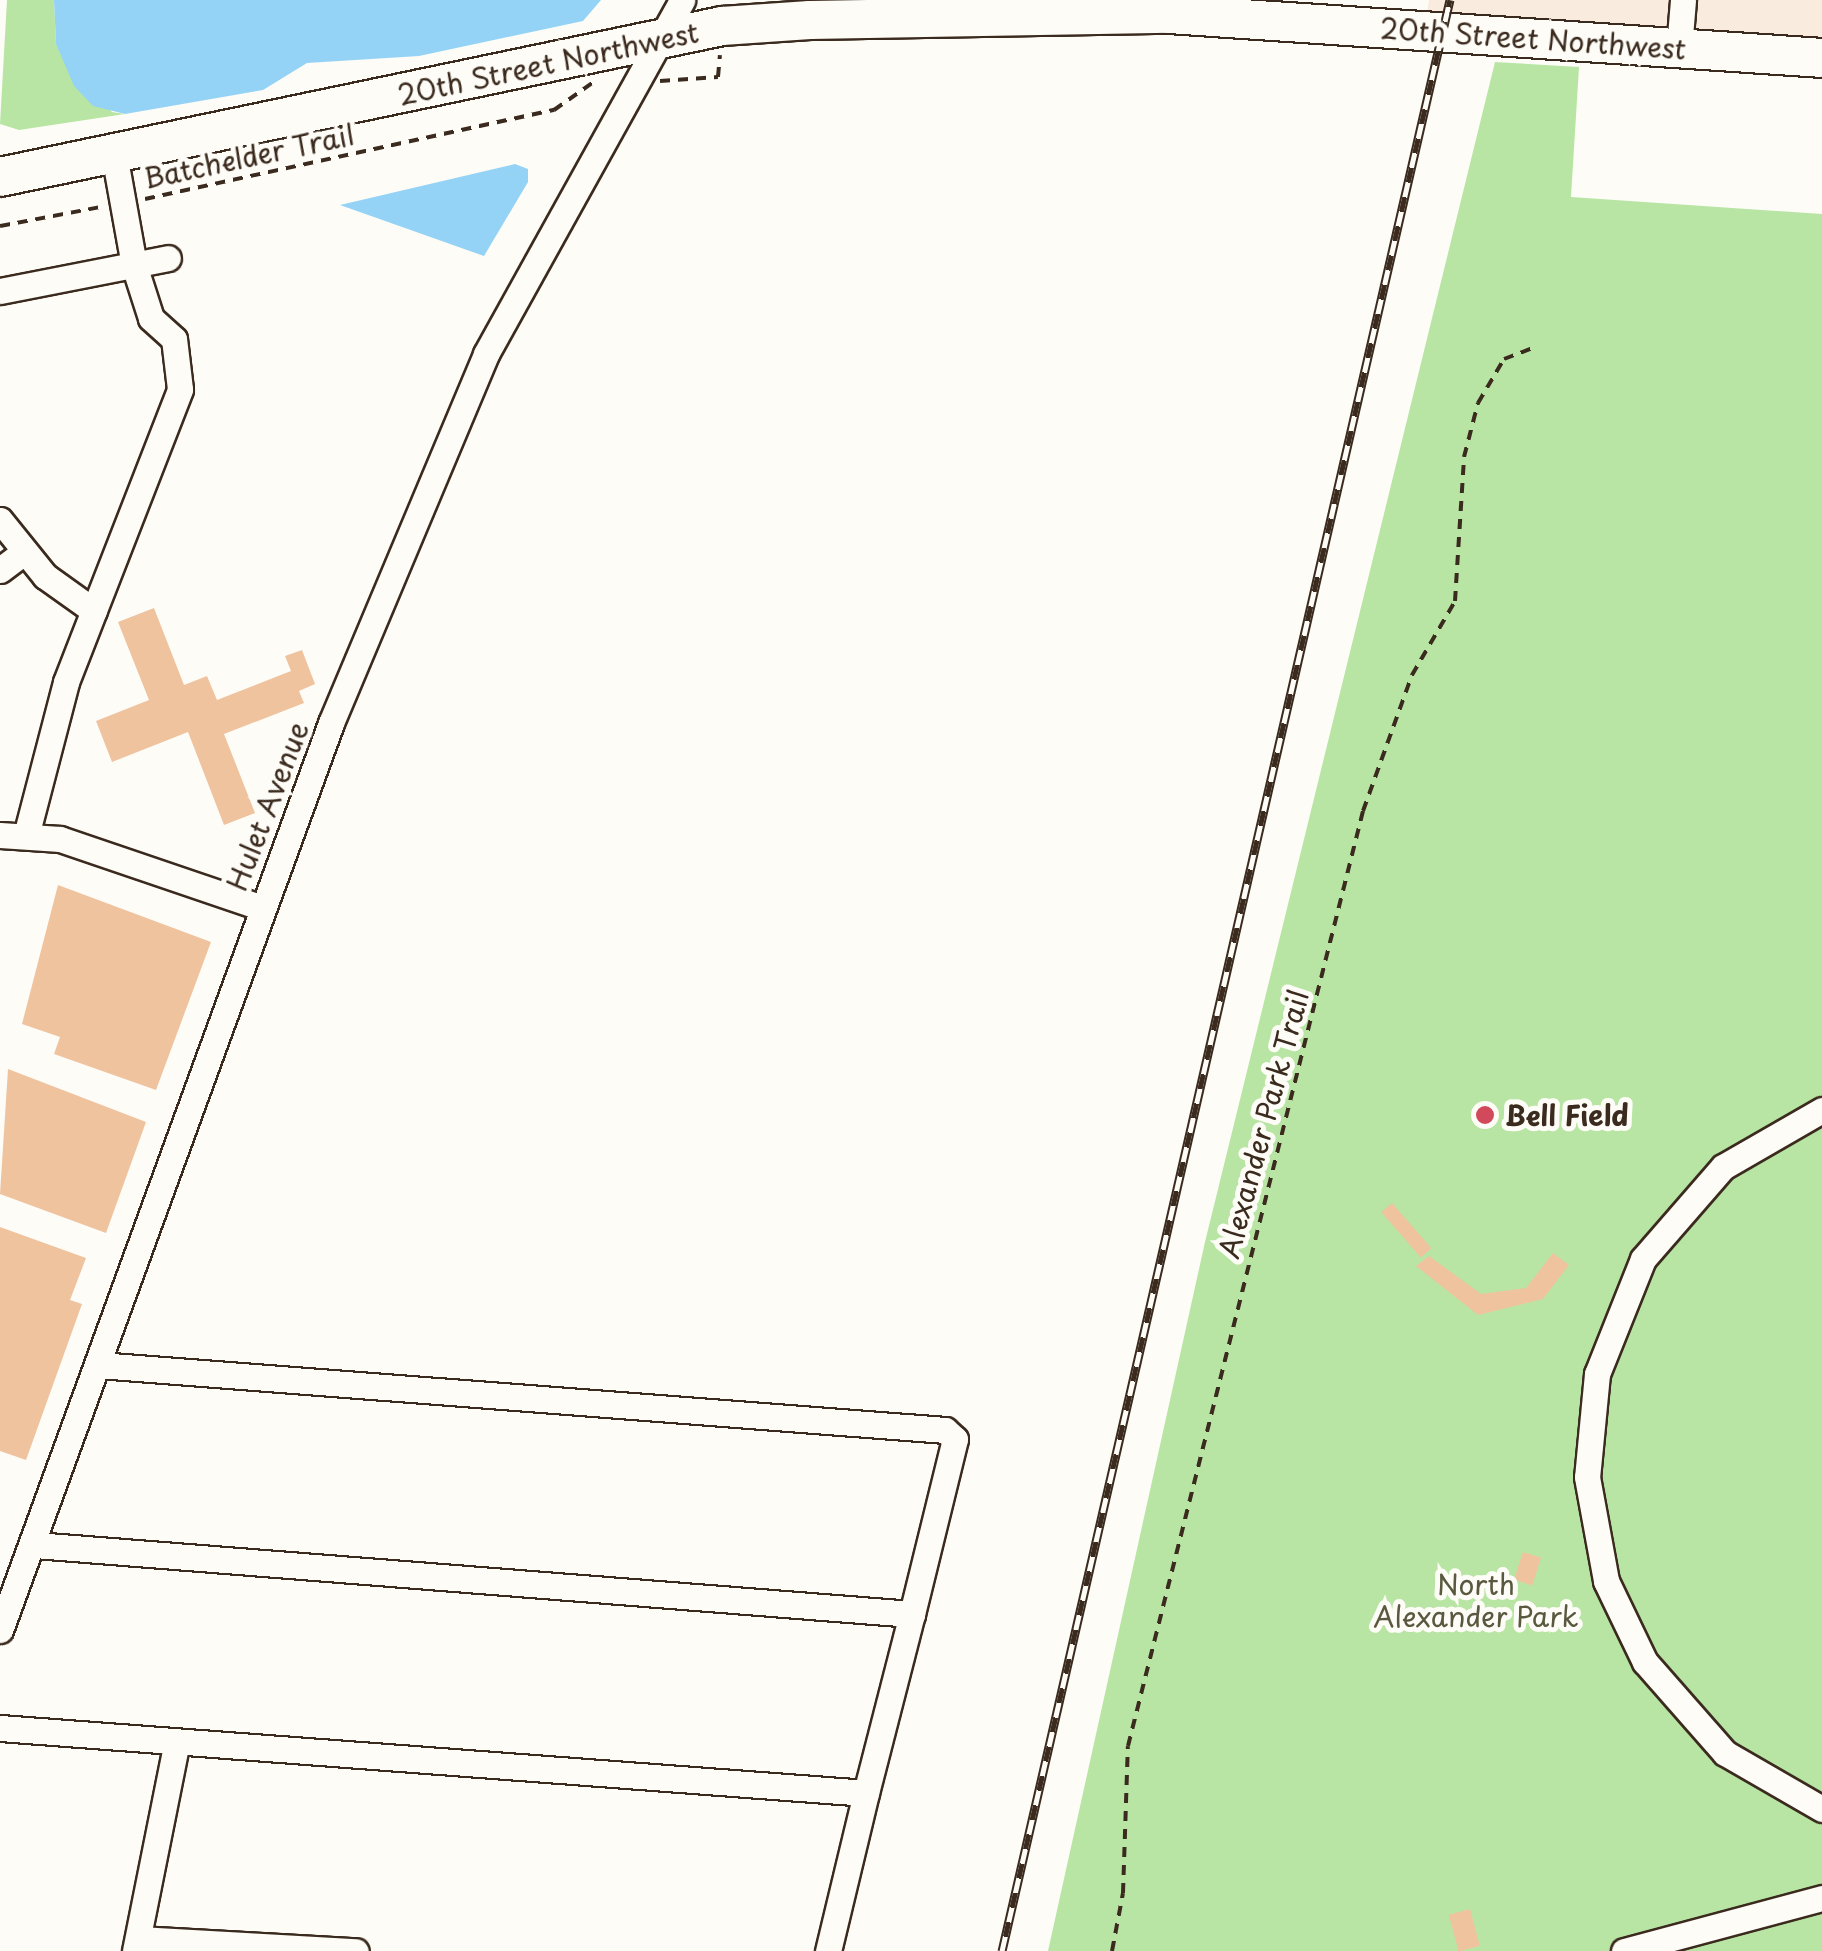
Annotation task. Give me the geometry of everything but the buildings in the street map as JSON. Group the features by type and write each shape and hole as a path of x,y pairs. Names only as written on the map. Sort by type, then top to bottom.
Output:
{"highway":[{"name":"20th Street Northwest","path":"0,176 722,26 1170,14 1822,58"}],"street":[{"name":"Hulet Avenue","path":"0,1630 35,1545 260,908 486,354 668,38 682,0"},
{"path":"1680,48 1683,0"},
{"path":"26,832 94,611 180,389 174,338 151,318 134,265 114,154"},
{"path":"0,291 168,258"},
{"path":"0,520 24,552 94,611"},
{"path":"0,570 24,552"},
{"path":"0,835 26,832 260,908"},
{"path":"1822,1110 1723,1167 1644,1259 1604,1348 1588,1477 1606,1581 1645,1662 1725,1753 1822,1809"},
{"path":"98,1364 945,1430 953,1453 828,1951"},
{"path":"35,1545 912,1614"},
{"path":"0,1728 176,1746 866,1793"},
{"path":"176,1746 137,1945 356,1951"},
{"path":"1624,1951 1822,1898"}],"path":[{"path":"643,82 718,77 722,26"},
{"name":"Batchelder Trail","path":"0,226 554,110 600,78"},
{"name":"Alexander Park Trail","path":"1112,1951 1124,1893 1128,1746 1363,811 1412,676 1455,601 1464,457 1478,403 1504,359 1535,347"}],"shaded area":[{"path":"1429,0 1822,0 1822,42 1427,14"}],"green space":[{"path":"7,0 54,0 56,44 112,112 125,114 19,130 0,124"},
{"name":"North Alexander Park","path":"1495,62 1579,67 1571,197 1822,214 1822,1951 1048,1951 1205,1242"}],"water":[{"path":"54,0 601,0 583,21 419,56 307,63 263,90 125,114 93,106 74,86 56,44"},
{"path":"515,164 528,169 528,182 484,256 340,205"}],"railway":[{"path":"1002,1951 1450,0"}],"place":[{"name":"Bell Field","path":"1485,1115"}]}
